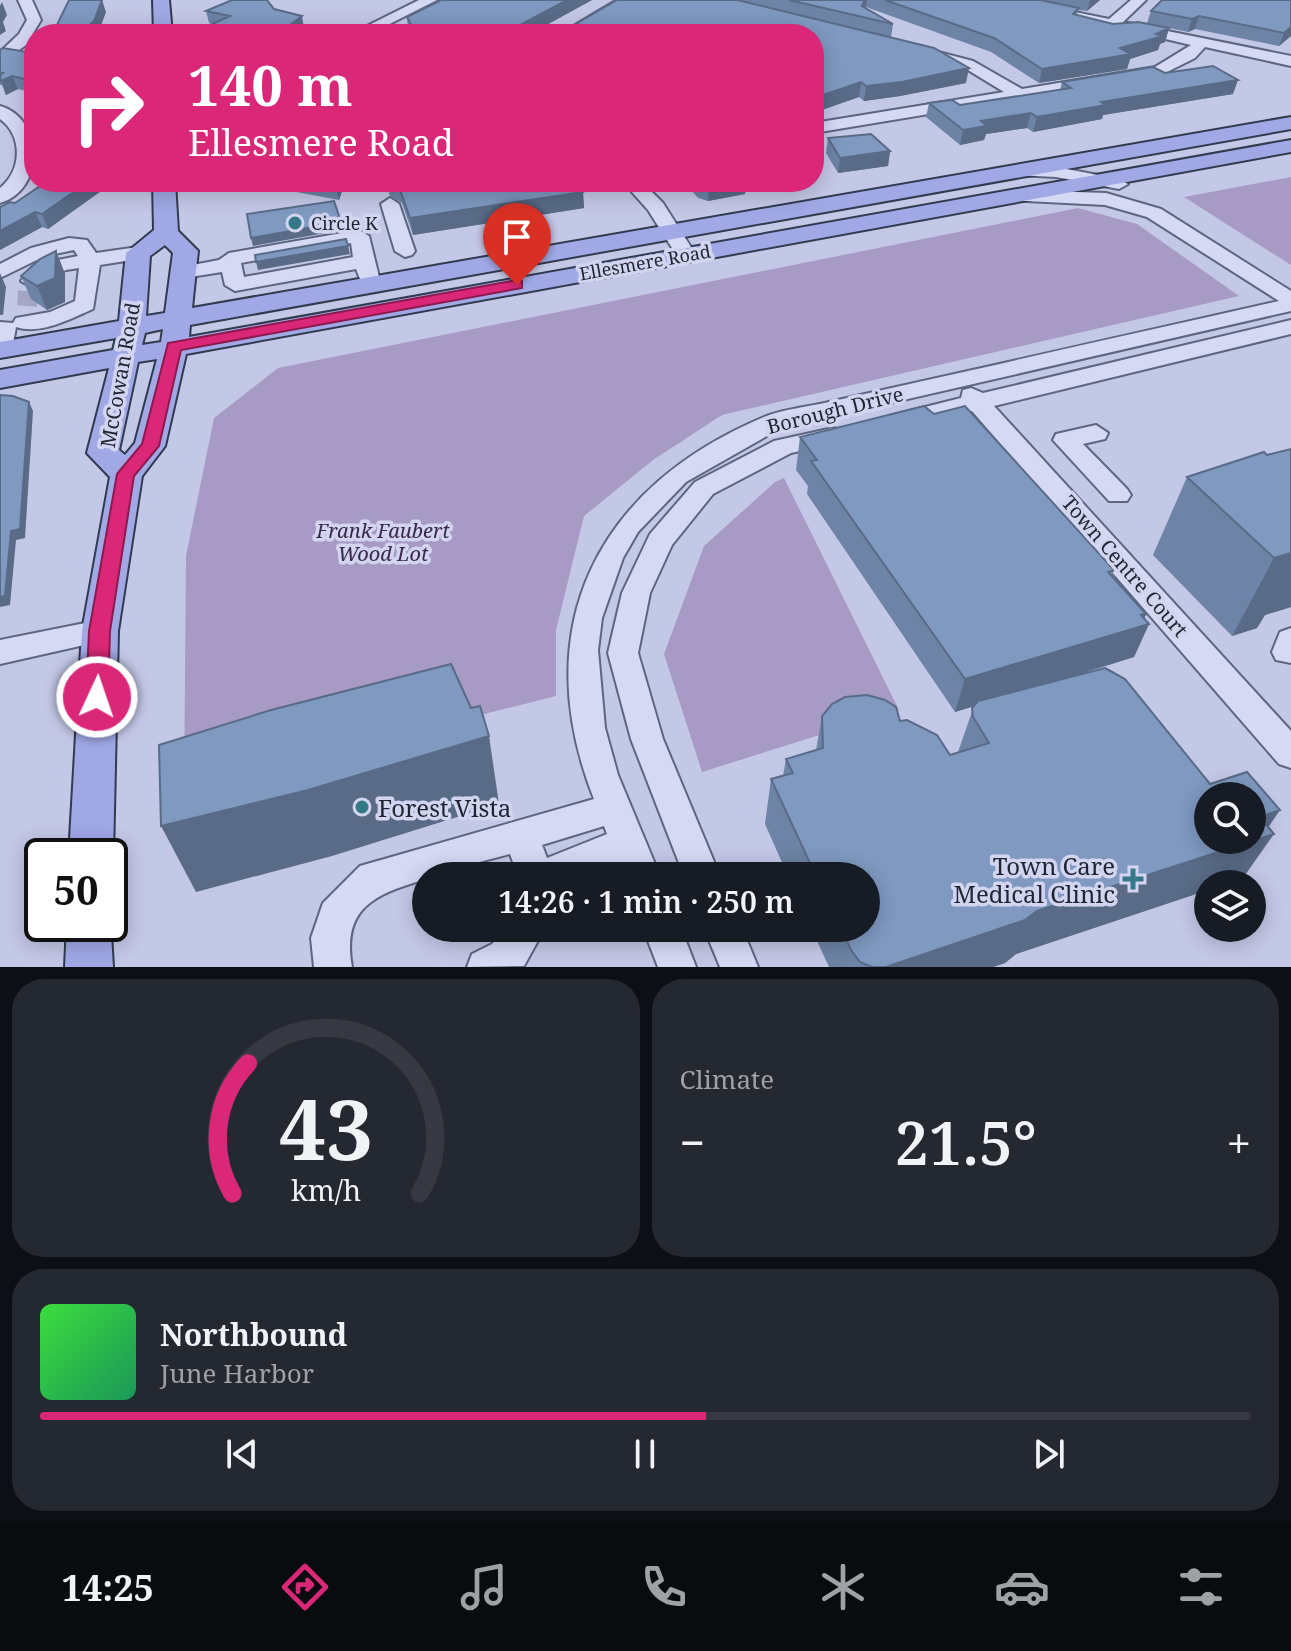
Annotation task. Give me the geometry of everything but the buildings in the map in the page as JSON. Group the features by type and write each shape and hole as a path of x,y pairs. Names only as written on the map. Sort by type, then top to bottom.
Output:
{"main road":[{"path":"161,0 162,24"},
{"name":"Ellesmere Road","path":"176,333 367,273 680,244 1023,171 1291,123"},
{"name":"Ellesmere Road","path":"0,379 128,342 176,333 680,244 1014,196 1291,146"},
{"name":"McCowan Road","path":"92,838 100,631 126,474 150,446 176,333 184,272 186,251 166,233 164,192"},
{"path":"138,253 166,233"},
{"name":"McCowan Road","path":"126,474 103,453 128,342 138,253"},
{"name":"Ellesmere Road","path":"39,305 128,342"},
{"path":"89,967 90,942"}],"street":[{"path":"25,0 33,24"},
{"path":"379,24 430,0"},
{"path":"585,24 627,0"},
{"path":"1112,24 1139,0"},
{"path":"1059,13 1291,61"},
{"path":"0,59 24,39"},
{"path":"824,126 1159,71 1190,55 1201,43"},
{"path":"900,47 968,64 1019,94"},
{"path":"0,111 20,125 24,137"},
{"path":"0,197 19,181 24,154"},
{"path":"1023,171 1103,180 1165,200 1260,267 1291,300"},
{"path":"640,192 680,244"},
{"path":"1014,196 1106,199 1154,213 1291,300"},
{"path":"390,204 405,251"},
{"path":"0,272 66,243 80,244 39,305"},
{"path":"39,305 138,253"},
{"path":"184,272 231,264 235,285 270,264 330,253 367,273"},
{"name":"Borough Drive","path":"636,862 589,728 583,650 597,584 628,526 677,476 773,422 1291,300"},
{"name":"Borough Drive","path":"696,862 647,739 623,653 636,593 660,541 704,488 783,447 1291,327"},
{"name":"Town Centre Court","path":"958,380 1291,754"},
{"path":"1096,433 1065,440 1118,495"},
{"path":"0,652 100,631"},
{"path":"333,967 327,943 333,919 346,900 373,878 615,808"},
{"path":"521,836 530,862"},
{"path":"578,862 628,842"},
{"path":"486,967 500,963 521,942"},
{"path":"667,942 677,967"},
{"path":"729,942 739,967"}],"green space":[{"path":"1291,177 1291,265 1184,197"},
{"name":"Frank Faubert Wood Lot","path":"1078,208 1137,224 1239,296 722,415 653,460 584,516 556,630 556,696 184,790 186,556 214,418 278,368"},
{"path":"784,478 899,710 702,772 664,654 704,546 775,482"}],"tunnel":[{"path":"27,306 28,291"}],"place":[{"name":"Circle K","path":"295,223"},
{"name":"Forest Vista","path":"362,807"},
{"name":"Town Care Medical Clinic","path":"1133,879"}],"route":[{"path":"97,697 100,631 126,474 150,446 174,347 517,285"}]}
